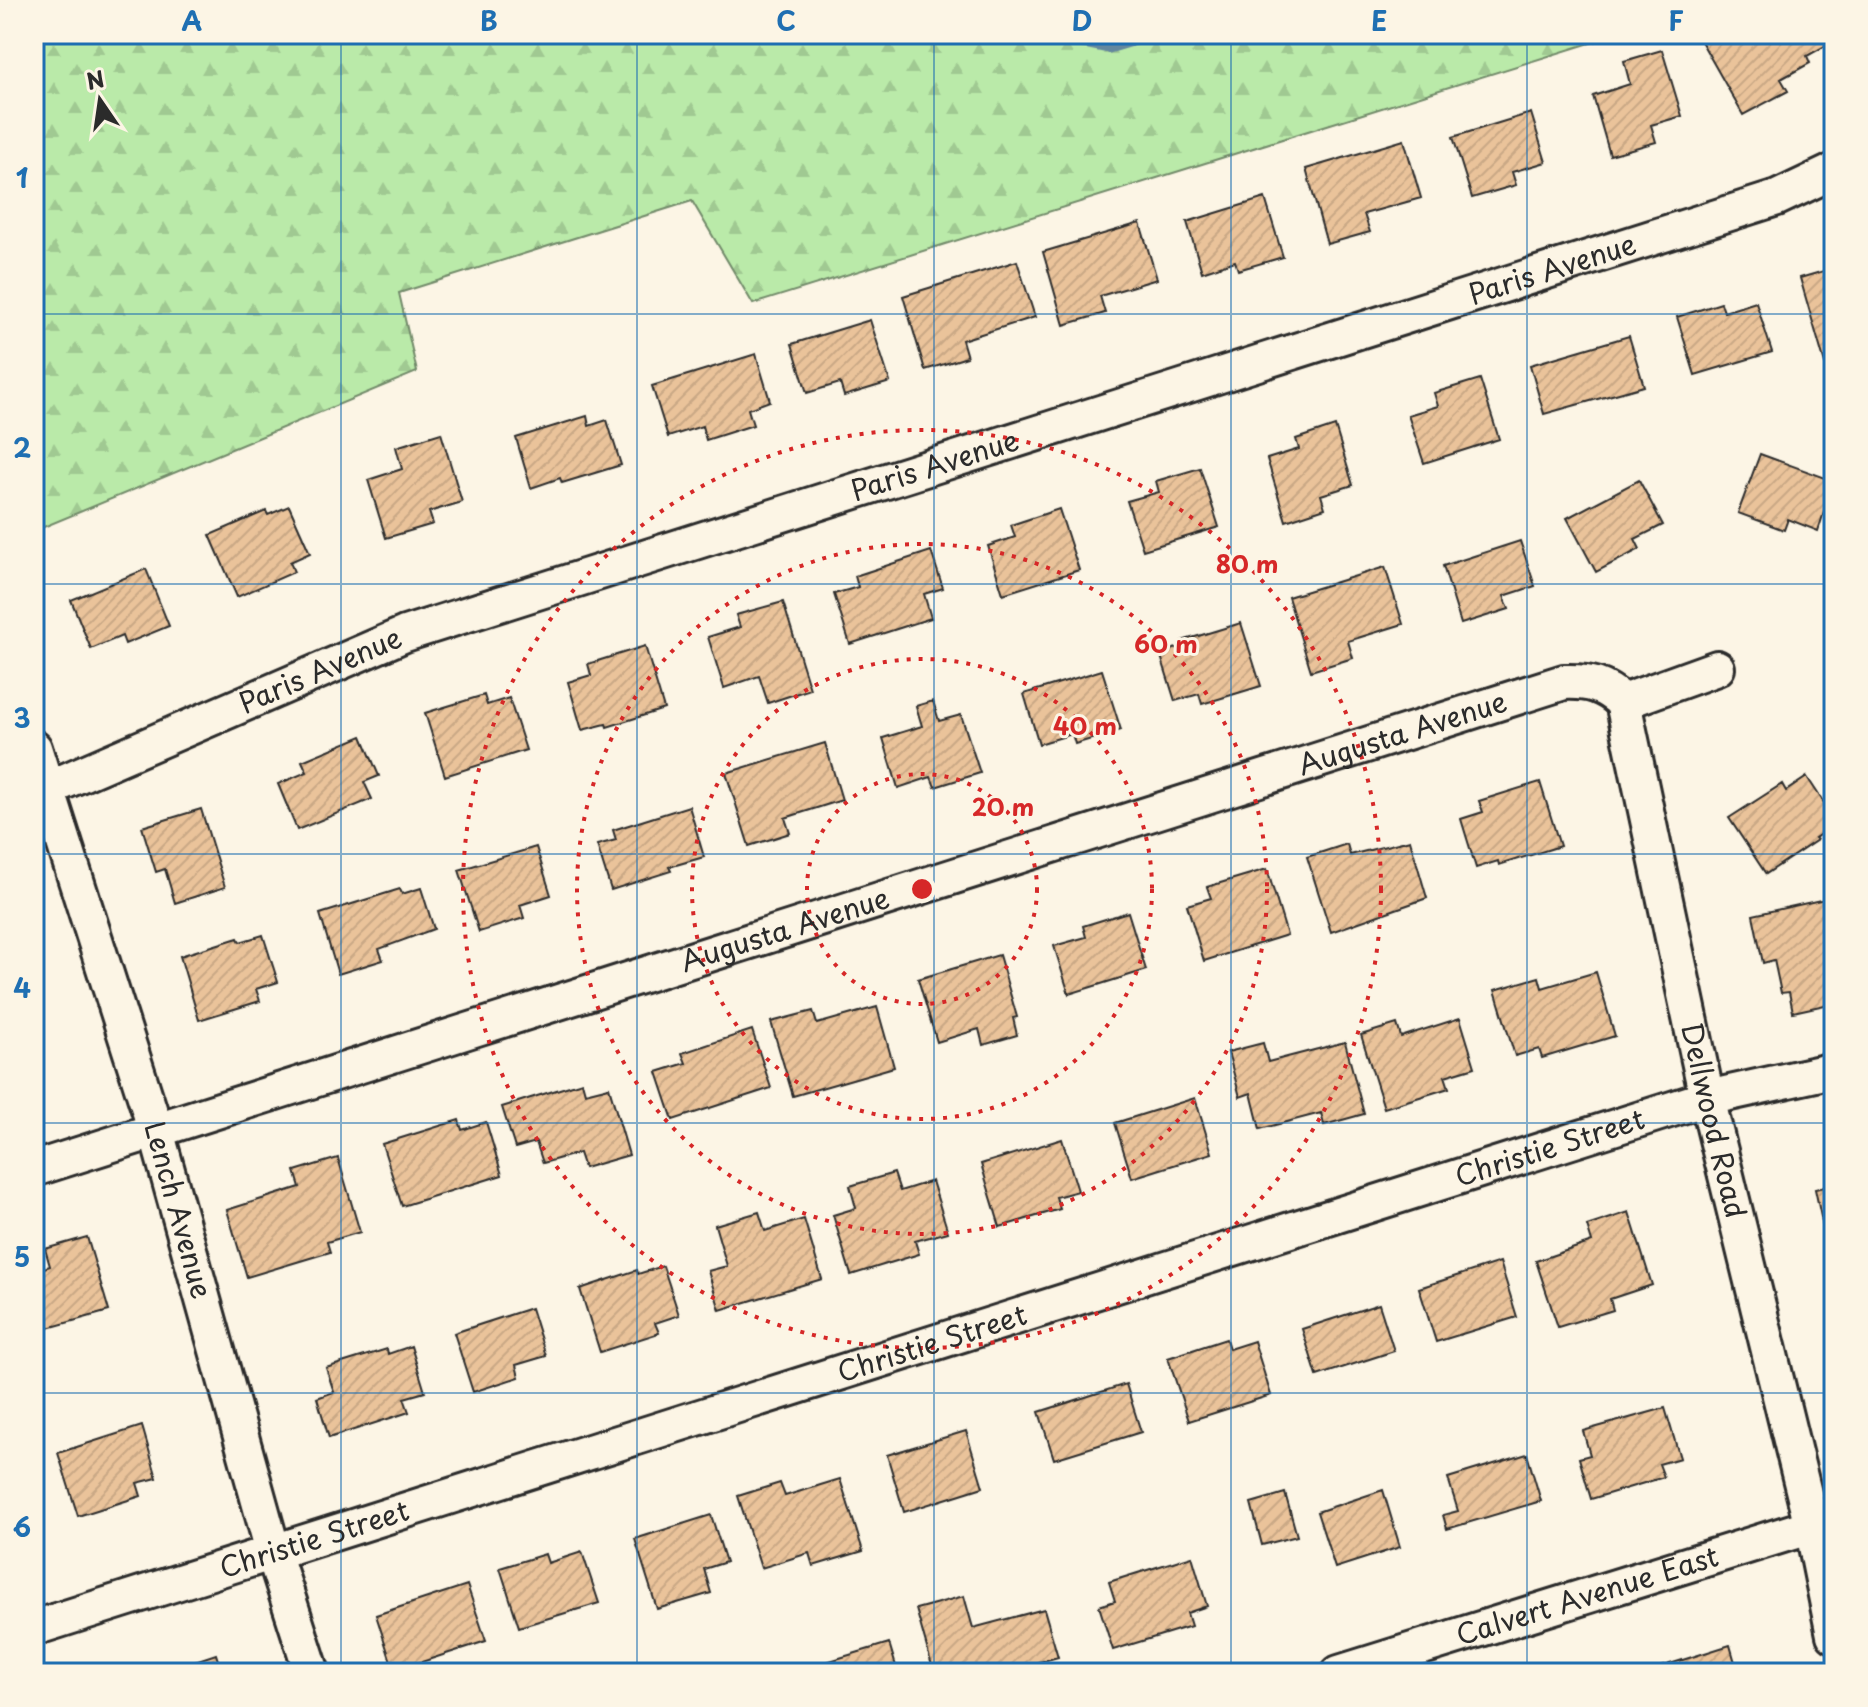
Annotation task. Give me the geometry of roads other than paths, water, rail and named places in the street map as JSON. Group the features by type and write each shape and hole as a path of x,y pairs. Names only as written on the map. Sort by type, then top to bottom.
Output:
{"street":[{"name":"Paris Avenue","path":"47,789 405,634 1762,203 1834,171"},
{"path":"1623,702 1717,668"},
{"name":"Augusta Avenue","path":"34,1169 1564,682 1588,681 1608,688 1623,702"},
{"name":"Dellwood Road","path":"1623,702 1707,1098 1823,1522 1834,1635"},
{"name":"Lench Avenue","path":"34,748 156,1131 274,1555 312,1673"},
{"name":"Christie Street","path":"34,1628 274,1555 1707,1098 1834,1070"},
{"name":"Calvert Avenue East","path":"1339,1673 1823,1522"}],"waterway":[{"path":"1041,34 1109,48 1155,34"}]}
